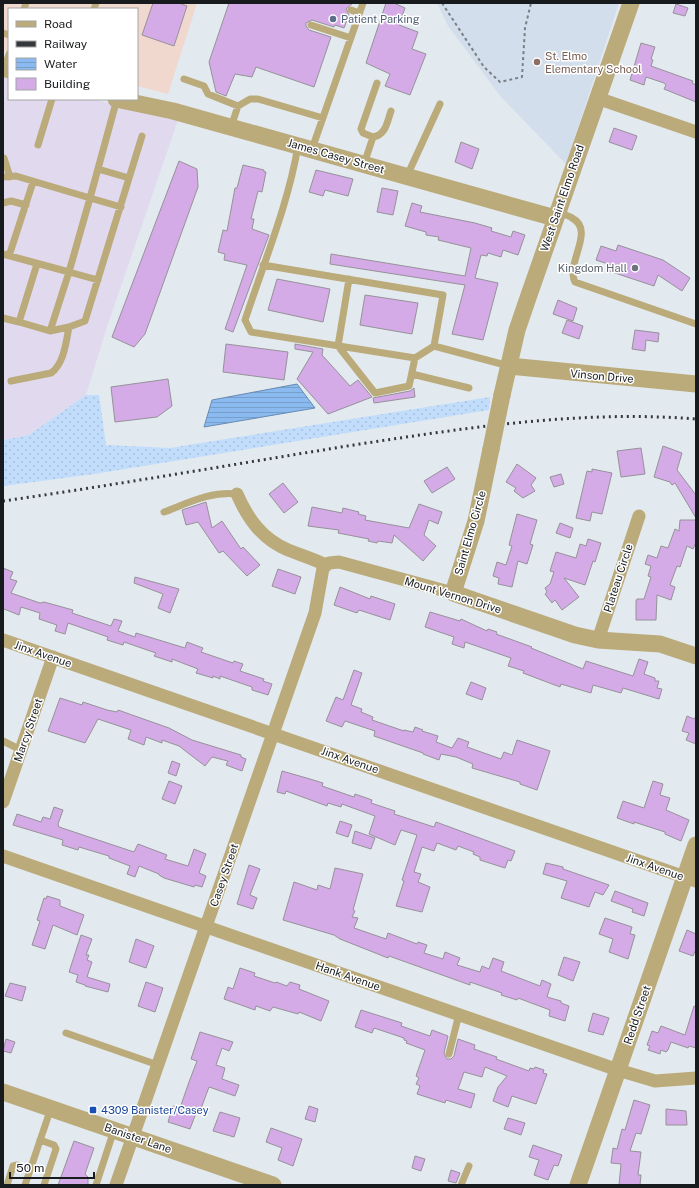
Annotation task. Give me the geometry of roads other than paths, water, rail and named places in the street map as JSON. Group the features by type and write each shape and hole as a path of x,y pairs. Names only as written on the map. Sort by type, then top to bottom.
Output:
{"street":[{"name":"West Saint Elmo Road","path":"502,395 528,295 631,3"},
{"path":"597,98 696,132"},
{"name":"James Casey Street","path":"121,100 173,111 407,176 556,215"},
{"name":"Vinson Drive","path":"509,366 696,384"},
{"name":"Saint Elmo Circle","path":"453,593 476,521 502,395"},
{"name":"Mount Vernon Drive","path":"237,494 250,520 264,535 280,546 326,565 339,562 453,593 565,632 598,640 660,644 696,656"},
{"name":"Plateau Circle","path":"598,640 639,516"},
{"name":"Casey Street","path":"116,1185 315,613 321,573 326,565"},
{"name":"Jinx Avenue","path":"3,640 690,879"},
{"name":"Marcy Street","path":"3,802 53,658"},
{"name":"Redd Street","path":"578,1185 618,1070 690,879 696,845"},
{"name":"Hank Avenue","path":"3,856 618,1070 655,1081 696,1078"},
{"name":"Banister Lane","path":"3,1092 114,1130 245,1180 273,1185"}],"lane":[{"path":"363,3 323,118 305,147 292,177 246,320 251,332 415,358 434,346 509,366"},
{"path":"351,10 359,13"},
{"path":"311,25 351,38"},
{"path":"184,79 204,86 208,94 238,106"},
{"path":"376,83 361,129 363,133 373,137 379,136 383,132 391,111"},
{"path":"232,127 238,106 250,99 258,98 323,118"},
{"path":"38,145 52,100"},
{"path":"50,331 69,272 116,100"},
{"path":"407,176 440,104"},
{"path":"3,318 50,331 69,327 85,321 142,136"},
{"path":"364,164 373,137"},
{"path":"4,158 6,177 16,176 121,207"},
{"path":"98,169 129,178"},
{"path":"33,182 26,205 6,255 98,280"},
{"path":"3,203 11,201 26,205"},
{"path":"556,215 574,218 580,229 582,241 572,274 575,282 696,324"},
{"path":"19,322 37,264"},
{"path":"263,265 443,295 434,346"},
{"path":"349,279 338,346 375,393 409,386 415,358"},
{"path":"11,381 51,373 56,370 60,363 69,327"},
{"path":"412,374 469,388"},
{"path":"164,512 202,498 220,494 237,494"},
{"path":"3,741 21,750"},
{"path":"449,1054 459,1014"},
{"path":"66,1033 158,1065"},
{"path":"25,1185 51,1108"},
{"path":"96,1185 114,1130"},
{"path":"40,1140 54,1145 56,1149 44,1185"},
{"path":"7,1185 13,1166 16,1165 30,1170"},
{"path":"461,1185 468,1166"}],"water":[{"path":"297,384 315,408 204,427 212,400"}],"railway":[{"path":"3,501 137,481 360,444 486,426 570,418 654,417 696,419"}],"place":[{"name":"Patient Parking","path":"333,19"},
{"name":"St. Elmo Elementary School","path":"537,62"},
{"name":"Kingdom Hall","path":"635,268"},
{"name":"4309 Banister/Casey","path":"93,1110"}]}
